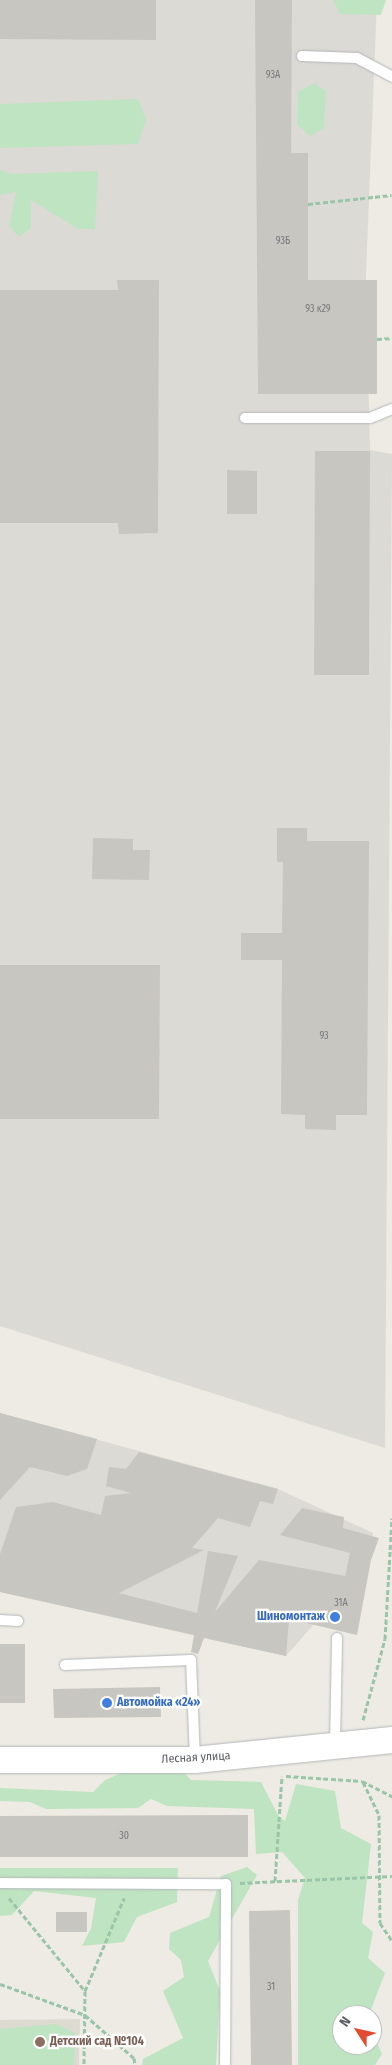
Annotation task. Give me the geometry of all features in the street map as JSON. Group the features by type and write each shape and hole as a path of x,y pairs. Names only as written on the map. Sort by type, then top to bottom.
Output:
{"main road":[{"name":"Лесная улица","path":"0,1760 195,1760 392,1740"}],"lane":[{"path":"302,56 357,58 392,77"},
{"path":"245,418 370,418 392,409"},
{"path":"0,1620 18,1621"},
{"path":"335,1746 337,1638"},
{"path":"65,1665 191,1660 195,1760"},
{"path":"0,1883 226,1884 226,2065"}],"path":[{"path":"308,204 392,195"},
{"path":"377,339 392,338"},
{"path":"361,1728 384,1639 392,1518"},
{"path":"275,1881 282,1776"},
{"path":"362,1782 379,1815 378,1876 380,1923 392,1942"},
{"path":"226,1884 392,1876"},
{"path":"84,2065 85,1991 122,1901 134,1884"},
{"path":"6,1894 85,1991"},
{"path":"0,1984 85,2015 134,2058 135,2065"}],"shaded area":[{"path":"0,0 377,0 366,274 370,450 392,454 385,1448 0,1326"},
{"path":"0,1413 278,1489 373,1533 366,1584 314,1624 286,1656 0,1592"},
{"name":"Детский сад №104","path":"80,2019 79,2065 0,2065 0,2020"}],"green space":[{"path":"333,0 386,0 381,15 340,14"},
{"path":"314,83 326,91 324,128 310,136 297,125 298,92"},
{"path":"138,99 146,120 138,144 0,148 0,104"},
{"path":"0,170 12,174 98,171 95,229 78,229 31,200 31,228 19,237 9,226 16,192 0,195"},
{"path":"147,1762 177,1765 191,1780 261,1782 278,1815 285,1821 296,1784 335,1791 341,1828 371,1844 362,1923 373,1932 368,1958 385,1973 373,2005 332,2005 332,2055 381,2055 375,2065 298,2065 298,1900 305,1878 282,1852 256,1854 254,1809 167,1806 151,1799 138,1808 46,1809 30,1802 0,1801 0,1788 93,1792 105,1780"},
{"path":"247,1867 257,1875 208,1961 220,1991 216,2065 142,2065 143,2059 183,2038 163,1991 184,1977 181,1960 169,1949 170,1933 209,1917 221,1876"},
{"path":"0,1868 178,1868 177,1902 137,1917 124,1942 82,1946 91,1928 96,1898 34,1891 12,1915 0,1916"},
{"name":"Детский сад №104","path":"56,2024 75,2033 74,2065 0,2065 0,2029"}],"building":[{"path":"0,0 156,0 156,40 0,39"},
{"path":"255,0 292,0 291,153 308,153 308,280 377,280 377,394 258,394"},
{"path":"117,280 159,280 158,533 119,534 118,523 0,523 0,290 118,290"},
{"path":"315,451 370,451 369,675 314,675"},
{"path":"227,470 257,471 257,514 227,514"},
{"path":"277,828 307,828 307,841 369,841 367,1115 336,1115 336,1130 305,1129 305,1115 281,1114 282,960 241,960 241,933 282,933 283,862 277,862"},
{"path":"93,838 133,839 133,850 150,850 149,880 92,879"},
{"path":"0,965 160,965 159,1119 0,1119"},
{"path":"0,1413 97,1439 87,1469 67,1476 30,1467 0,1500"},
{"path":"139,1452 278,1489 273,1504 260,1501 250,1527 218,1518 192,1548 204,1550 119,1593 197,1613 208,1551 238,1556 215,1612 259,1560 345,1576 350,1553 280,1535 302,1508 344,1517 343,1528 379,1538 371,1560 357,1635 289,1619 286,1656 204,1638 198,1654 191,1652 194,1635 0,1592 0,1554 16,1507 53,1502 101,1515 105,1496 131,1493 106,1486 109,1467 126,1469"},
{"path":"0,1644 25,1644 25,1703 0,1703"},
{"name":"Автомойка «24»","path":"160,1687 161,1717 54,1718 53,1689"},
{"path":"248,1815 248,1857 0,1857 0,1816"},
{"path":"290,1910 292,2065 251,2065 249,1911"},
{"path":"56,1912 87,1912 87,1932 56,1932"}],"place":[{"name":"Шиномонтаж","path":"335,1617"},
{"name":"Автомойка «24»","path":"107,1703"},
{"name":"Детский сад №104","path":"40,2042"}]}
